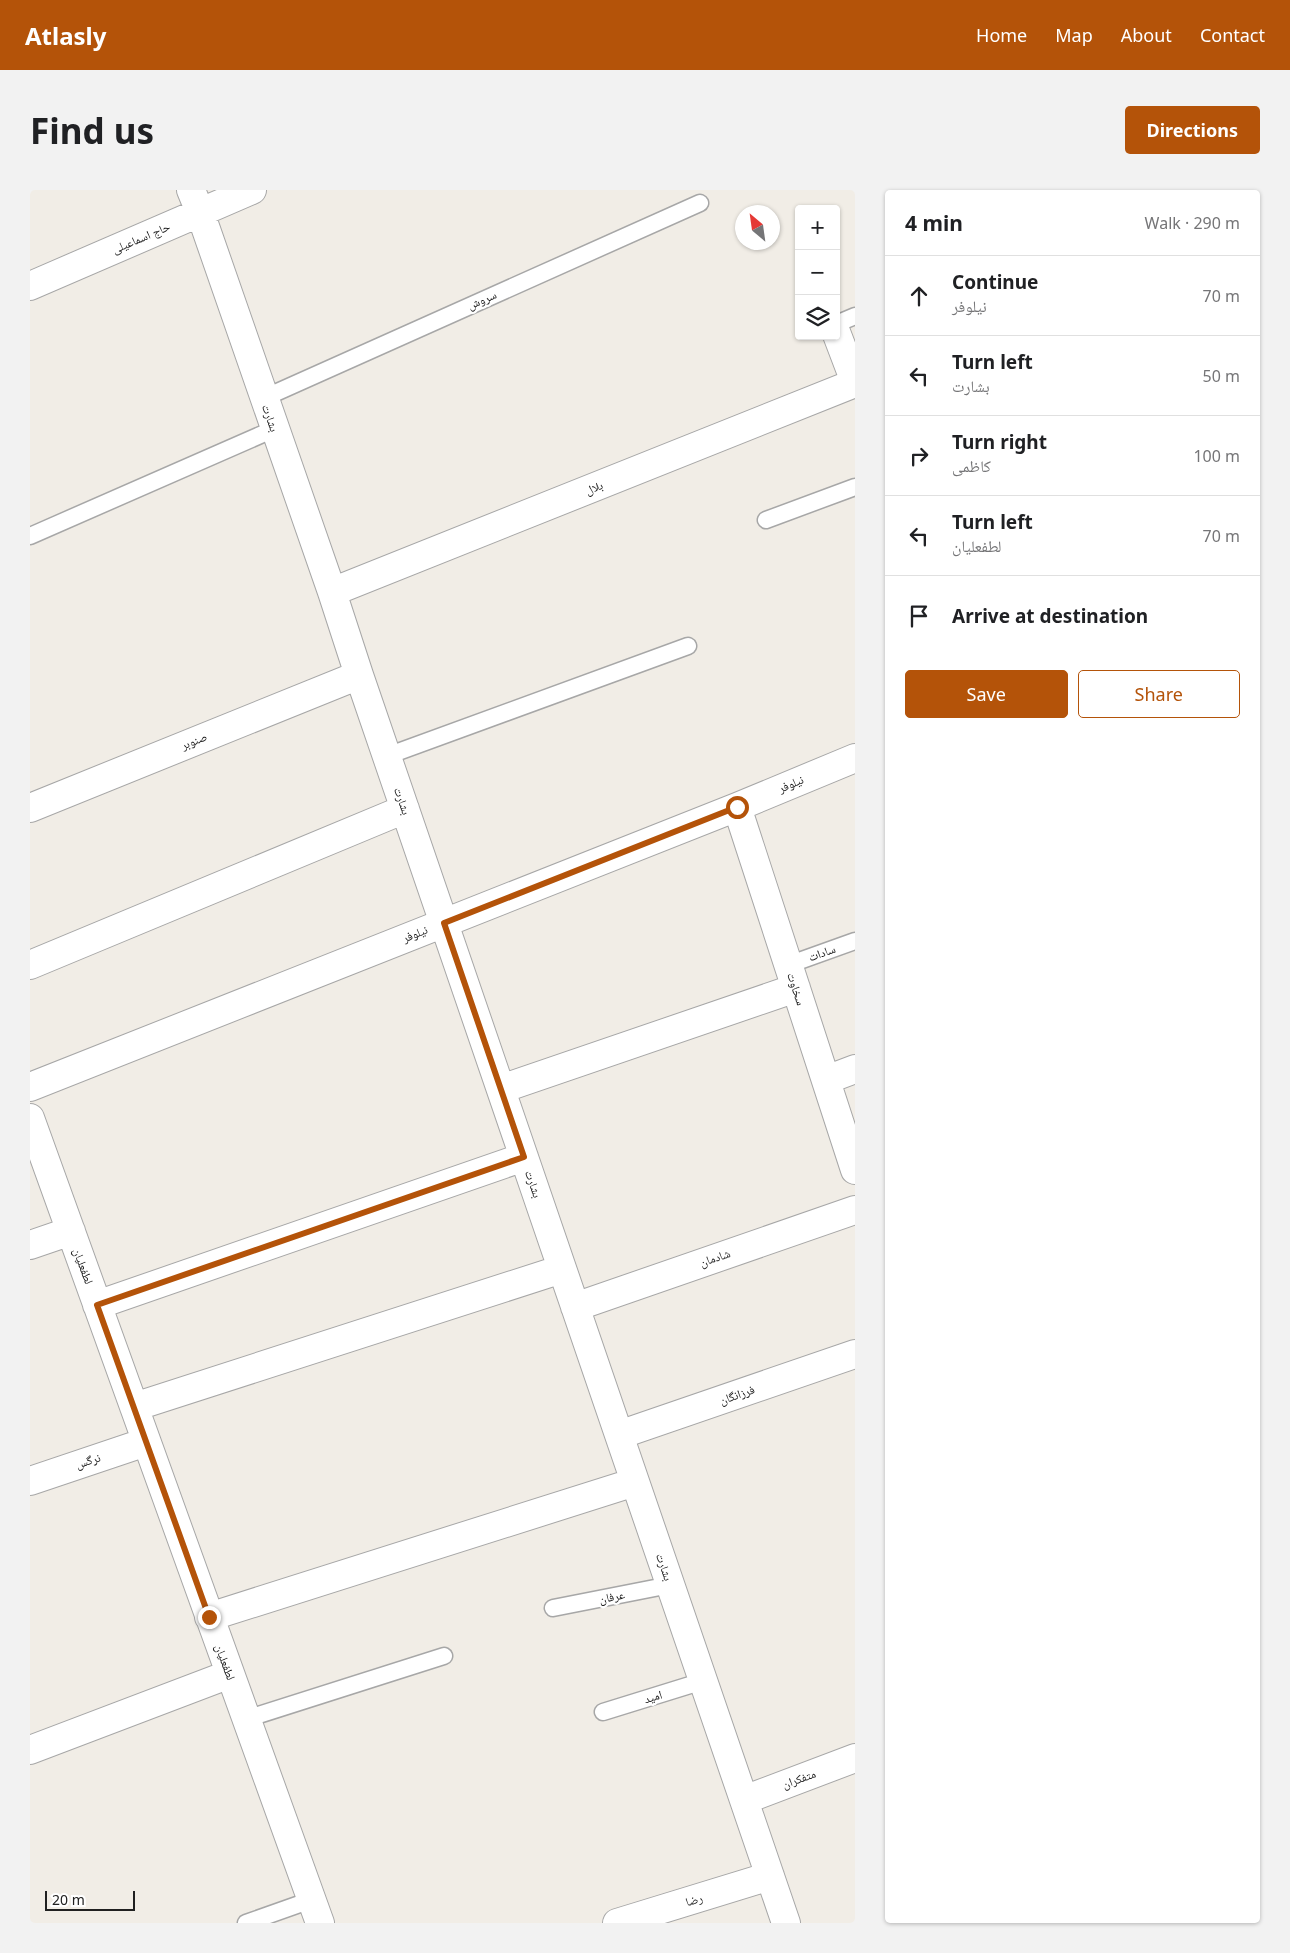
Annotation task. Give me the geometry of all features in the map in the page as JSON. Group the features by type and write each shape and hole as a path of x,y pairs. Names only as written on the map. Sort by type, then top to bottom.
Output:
{"street":[{"name":"حاج اسماعیلی","path":"30,286 196,201 252,190"},
{"name":"بشارت","path":"196,201 332,592 386,756 786,1923"},
{"path":"839,340 855,382"},
{"name":"بلال","path":"332,592 855,382"},
{"name":"صنوبر","path":"30,808 359,675"},
{"name":"نیلوفر","path":"30,1087 737,807 855,758"},
{"name":"سخاوت","path":"737,807 855,1170"},
{"path":"30,965 405,809"},
{"path":"500,1089 792,977"},
{"path":"826,1080 855,1069"},
{"name":"لطفعلیان","path":"30,1118 316,1911"},
{"path":"97,1305 524,1157"},
{"name":"شادمان","path":"575,1307 855,1210"},
{"path":"30,1245 71,1231"},
{"path":"134,1407 562,1269"},
{"name":"فرزانگان","path":"619,1435 855,1354"},
{"name":"نرگس","path":"30,1481 146,1442"},
{"path":"209,1617 635,1482"},
{"path":"30,1750 230,1674"},
{"name":"متفکران","path":"744,1800 855,1758"},
{"name":"رضا","path":"617,1923 770,1876"}],"lane":[{"name":"سروش","path":"264,398 700,203"},
{"path":"840,322 855,316"},
{"path":"30,536 274,429"},
{"path":"766,520 855,487"},
{"path":"386,756 688,646"},
{"name":"سادات","path":"792,977 855,941"},
{"name":"عرفان","path":"553,1608 670,1585"},
{"path":"246,1719 444,1656"},
{"name":"امید","path":"603,1712 703,1681"},
{"path":"246,1923 316,1911"}],"route":[{"path":"209,1617 97,1305 524,1157 444,923 737,807"}]}
